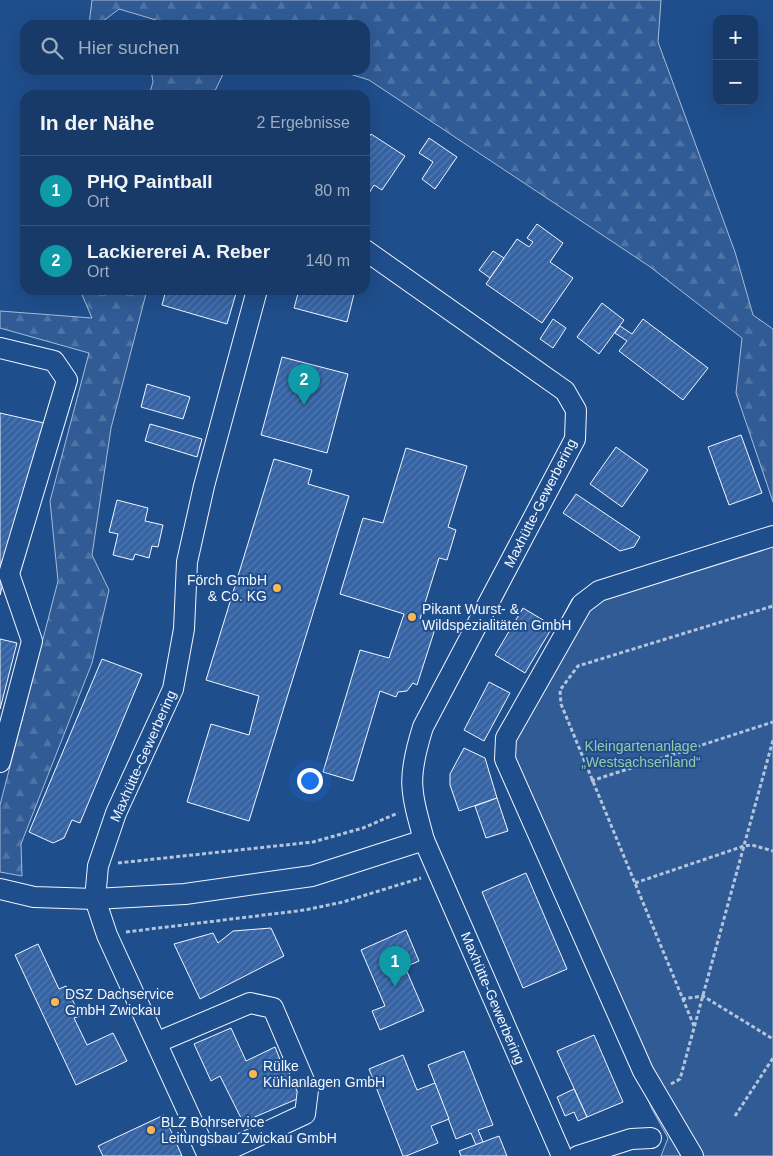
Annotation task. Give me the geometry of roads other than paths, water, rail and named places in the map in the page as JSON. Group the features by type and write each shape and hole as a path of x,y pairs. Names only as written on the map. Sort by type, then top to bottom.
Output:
{"street":[{"name":"Maxhütte-Gewerbering","path":"370,254 565,391 576,410 574,439 423,727 411,769 411,788 424,840 562,1156"},
{"name":"Maxhütte-Gewerbering","path":"208,1156 158,1042 107,935 96,899 98,866 116,813 173,689 184,629 187,562 204,486 256,295"},
{"path":"0,348 54,361 67,380 9,574 32,642 0,762"},
{"path":"693,1156 643,1072 505,759 506,738 582,604 599,591 773,536"},
{"path":"0,889 34,897 96,899 185,894 312,876 424,840"},
{"path":"158,1042 250,1002 273,1008 308,1090 305,1114 215,1156"},
{"path":"578,1156 631,1139 648,1147 671,1118"}],"place":[{"name":"Lackiererei A. Reber","path":"304,405"},
{"name":"Förch GmbH & Co. KG","path":"277,588"},
{"name":"Pikant Wurst- & Wildspezialitäten GmbH","path":"412,617"},
{"name":"PHQ Paintball","path":"395,987"},
{"name":"DSZ Dachservice GmbH Zwickau","path":"55,1002"},
{"name":"Rülke Kühlanlagen GmbH","path":"253,1074"},
{"name":"BLZ Bohrservice Leitungsbau Zwickau GmbH","path":"151,1130"}],"park label":[{"name":"Kleingartenanlage „Westsachsenland“","path":"641,754"}]}
